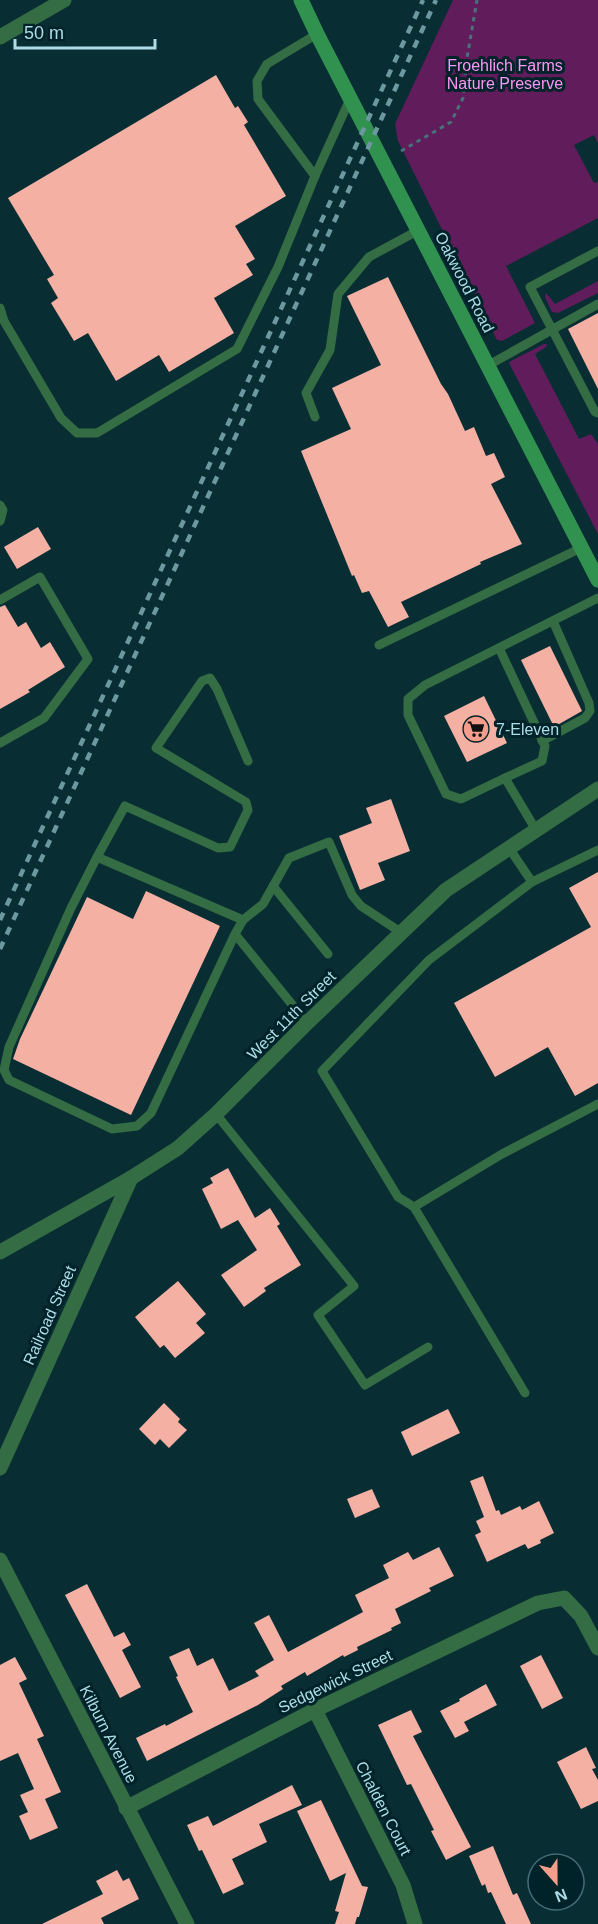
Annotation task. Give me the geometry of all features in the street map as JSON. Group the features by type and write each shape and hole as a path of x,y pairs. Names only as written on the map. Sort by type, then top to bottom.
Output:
{"main road":[{"name":"Oakwood Road","path":"301,0 598,580"}],"street":[{"path":"0,37 64,0"},
{"name":"West 11th Street","path":"0,1252 131,1178 178,1148 216,1114 446,890 598,789"},
{"name":"Railroad Street","path":"0,1468 131,1178"},
{"name":"Kilburn Avenue","path":"0,1560 184,1923"},
{"name":"Sedgewick Street","path":"126,1808 315,1710 538,1603 564,1598 582,1616 598,1648"},
{"name":"Chalden Court","path":"315,1710 403,1885 415,1924"}],"lane":[{"path":"315,176 258,99 257,81 267,64 317,34"},
{"path":"0,308 4,321 61,418 76,433 98,433 237,350 278,267 315,176 350,99"},
{"path":"315,417 306,393 330,350 338,294 369,257 419,230"},
{"path":"598,251 530,287 595,412 598,413"},
{"path":"487,366 598,304"},
{"path":"0,505 3,510 0,521"},
{"path":"379,645 581,548"},
{"path":"0,600 40,577 87,659 44,718 0,743"},
{"path":"499,648 545,746 542,761 461,799 446,794 408,715 408,699 425,685 598,598"},
{"path":"542,741 585,718 590,711 586,695 553,621"},
{"path":"248,761 217,689 210,678 202,681 156,748 246,802 248,810 230,847 218,848 125,806 71,908 9,1047 4,1070 9,1080 112,1129 137,1126 151,1113 243,920 263,904 289,858 329,842 352,894 361,906 402,933"},
{"path":"505,778 536,830"},
{"path":"508,848 532,882"},
{"path":"525,1393 414,1207 398,1197 322,1071 429,960 532,882 598,850"},
{"path":"97,857 243,920"},
{"path":"273,886 328,954"},
{"path":"235,934 307,1023"},
{"path":"414,1207 502,1154 598,1104"},
{"path":"216,1114 354,1286 318,1315 365,1385 428,1347"}],"path":[{"path":"400,151 451,122 463,98 477,0"}],"green space":[{"name":"Froehlich Farms Nature Preserve","path":"453,0 598,0 598,143 594,135 574,145 594,183 598,182 598,218 506,266 535,323 502,341 497,340 398,141 395,124"},
{"path":"598,281 598,293 558,313 552,312 545,297 546,293 555,304"},
{"path":"547,344 546,347 535,354 579,439 591,434 598,444 598,534 509,363"}],"building":[{"path":"216,75 235,108 238,106 248,122 244,125 286,196 235,226 255,259 246,264 253,275 214,298 234,333 169,372 159,355 116,381 88,333 74,341 51,303 58,298 47,279 54,275 8,198"},
{"path":"388,277 465,431 474,427 486,456 494,453 505,477 491,484 522,544 480,562 481,564 401,602 409,617 388,627 369,591 362,593 354,575 352,576 301,451 351,429 332,388 381,365 347,296"},
{"path":"598,313 598,389 568,329"},
{"path":"38,527 51,549 17,569 4,547"},
{"path":"5,605 18,627 26,622 41,648 50,642 65,667 28,690 30,692 0,709 0,607"},
{"path":"550,646 582,711 554,727 521,660"},
{"name":"7-Eleven","path":"484,696 507,743 467,762 444,716"},
{"path":"391,799 410,851 378,863 385,880 360,890 339,836 372,823 366,808"},
{"path":"598,872 598,1083 575,1096 548,1047 495,1077 454,1003 591,927 569,888"},
{"path":"146,891 220,926 131,1115 13,1059 20,1039 87,897 133,919"},
{"path":"228,1168 255,1218 270,1208 280,1224 277,1226 301,1265 264,1288 266,1291 244,1307 221,1275 257,1250 238,1220 221,1229 202,1189 213,1183 210,1178"},
{"path":"178,1281 206,1314 196,1323 205,1333 175,1358 164,1345 160,1348 135,1317"},
{"path":"164,1403 180,1419 178,1422 187,1430 169,1448 160,1439 155,1445 139,1429"},
{"path":"448,1409 460,1433 412,1456 401,1432"},
{"path":"483,1476 496,1511 499,1510 501,1515 520,1506 522,1510 539,1501 554,1533 528,1549 525,1544 487,1562 475,1535 481,1532 476,1521 484,1517 470,1481"},
{"path":"372,1489 380,1507 355,1518 347,1499"},
{"path":"439,1547 454,1576 429,1588 431,1591 395,1609 401,1623 391,1628 392,1630 307,1676 305,1672 281,1686 283,1689 258,1705 147,1761 136,1738 193,1712 169,1657 189,1648 197,1666 213,1658 229,1691 259,1676 255,1671 274,1660 254,1623 269,1615 288,1652 363,1612 355,1595 389,1578 383,1565 408,1552 413,1560"},
{"path":"87,1584 114,1637 124,1632 131,1645 122,1650 141,1687 120,1698 65,1595"},
{"path":"541,1655 563,1698 542,1709 520,1666"},
{"path":"15,1657 27,1679 19,1683 44,1736 37,1739 61,1792 45,1799 58,1828 30,1840 19,1816 28,1812 20,1795 34,1789 18,1753 0,1761 0,1665"},
{"path":"486,1684 497,1705 464,1722 469,1731 455,1738 440,1711"},
{"path":"411,1710 422,1732 413,1736 471,1847 446,1860 411,1784 407,1785 378,1725"},
{"path":"586,1747 596,1768 592,1769 598,1780 598,1801 581,1809 557,1762"},
{"path":"292,1785 302,1805 259,1824 267,1842 232,1859 244,1884 223,1894 187,1825 208,1816 213,1826"},
{"path":"321,1800 362,1886 368,1887 355,1924 335,1924 339,1912 335,1911 346,1873 330,1881 297,1811"},
{"path":"493,1846 513,1895 517,1893 531,1924 506,1924 491,1892 488,1893 485,1884 482,1886 469,1856"},
{"path":"117,1870 123,1881 129,1878 139,1899 101,1918 104,1924 42,1924 103,1894 96,1881"}],"railway":[{"path":"0,920 423,0"},
{"path":"0,949 436,0"}],"place":[{"name":"7-Eleven","path":"476,729"}]}
